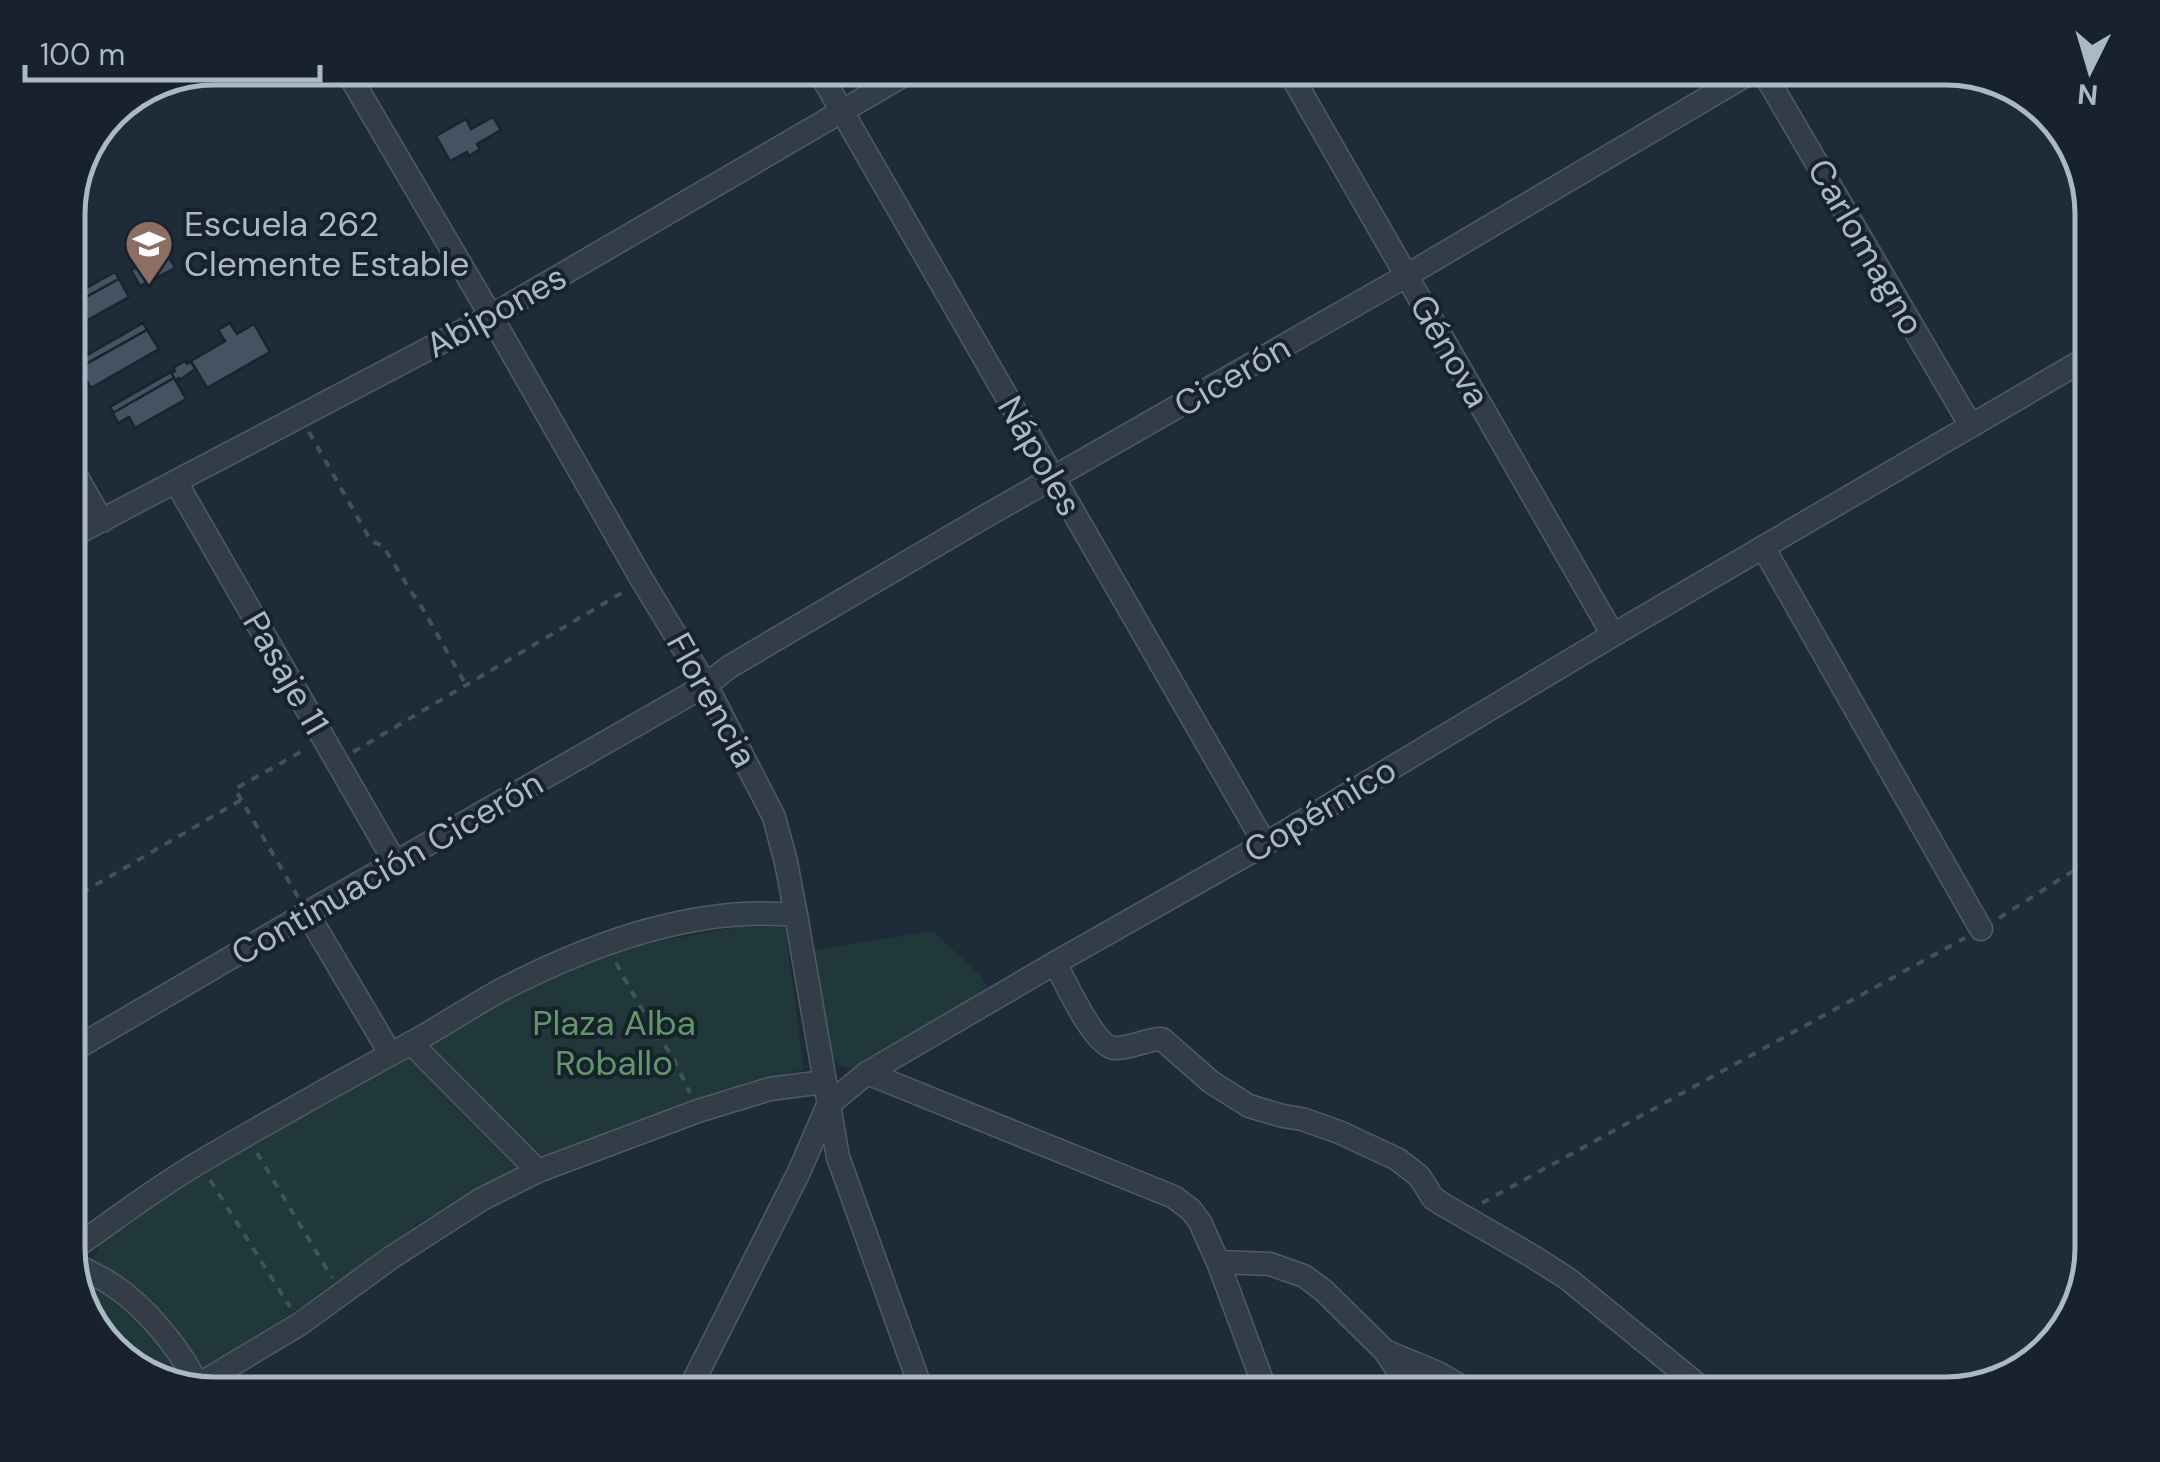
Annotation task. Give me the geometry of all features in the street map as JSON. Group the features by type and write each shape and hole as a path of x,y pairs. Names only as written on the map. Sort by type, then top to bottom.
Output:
{"street":[{"name":"Florencia","path":"355,85 706,685 774,817 796,915 838,1157 917,1377"},
{"name":"Nápoles","path":"827,85 1265,844"},
{"name":"Abipones","path":"85,530 491,316 886,85"},
{"name":"Génova","path":"1296,85 1612,635"},
{"name":"Cicerón","path":"706,685 745,657 1730,85"},
{"name":"Carlomagno","path":"1769,85 1971,426"},
{"name":"Copérnico","path":"696,1377 799,1172 826,1093 1265,844 1612,635 2075,365"},
{"name":"Pasaje 11","path":"176,482 396,864"},
{"path":"85,492 102,521"},
{"path":"1763,547 1981,929"},
{"name":"Continuación Cicerón","path":"85,1043 706,685"},
{"path":"307,912 401,1048 538,1172"},
{"path":"85,1240 246,1135 541,970 654,929 726,914 796,915"},
{"path":"1054,963 1089,1025 1107,1046 1162,1040 1211,1082 1249,1106 1339,1132 1397,1159 1419,1176 1434,1198 1568,1280 1688,1377"},
{"path":"867,1073 1174,1197 1200,1222 1261,1377"},
{"path":"215,1377 300,1324 392,1257 482,1199 538,1172 698,1111 770,1089 826,1093"},
{"path":"1218,1262 1270,1264 1304,1276 1386,1351 1402,1377"},
{"path":"87,1271 132,1299 165,1335 189,1375"},
{"path":"1386,1351 1445,1377"}],"path":[{"path":"300,418 371,541 383,546 418,599 466,685"},
{"path":"336,762 642,580"},
{"path":"307,912 236,789 323,739"},
{"path":"85,891 241,800"},
{"path":"1460,1214 1981,929 2075,871"},
{"path":"606,945 655,1033 672,1055 698,1111"},
{"path":"246,1135 343,1295"},
{"path":"199,1163 300,1324"}],"green space":[{"name":"Plaza Alba Roballo","path":"762,923 785,929 804,1069 718,1096 504,1179 416,1224 377,1259 194,1375 142,1355 117,1333 102,1312 86,1260 94,1256 102,1242 172,1193 398,1057 517,991 583,964 653,942"},
{"path":"933,931 982,977 989,990 864,1069 836,1062 828,1054 814,950"}],"building":[{"path":"493,117 501,130 477,144 480,149 469,156 467,152 450,161 436,136 466,119 471,129"},
{"path":"166,251 175,268 140,286 131,270"},
{"path":"115,272 119,279 85,298 85,289"},
{"path":"119,279 129,297 85,322 85,298"},
{"path":"143,323 147,330 85,365 85,356"},
{"path":"230,323 237,334 254,324 270,352 207,388 191,361 225,341 218,330"},
{"path":"147,330 159,349 91,388 85,378 85,365"},
{"path":"185,361 195,369 175,380 173,368"},
{"path":"171,372 174,378 114,413 110,407"},
{"path":"174,378 186,399 135,428 129,417 118,423 113,413"}],"place":[{"name":"Escuela 262 Clemente Estable","path":"149,286"}]}
